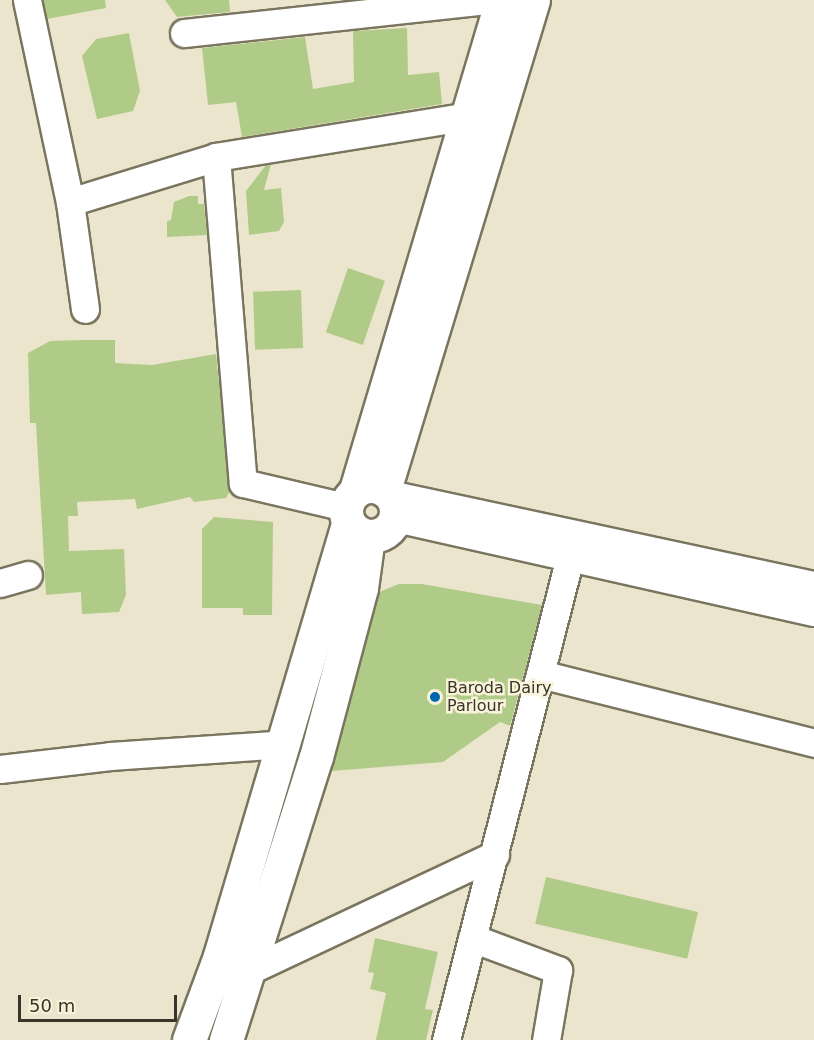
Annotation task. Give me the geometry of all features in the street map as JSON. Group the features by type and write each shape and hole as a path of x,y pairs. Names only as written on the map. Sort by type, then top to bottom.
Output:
{"main road":[{"path":"226,1040 319,746 361,588 369,508 468,116 502,0"},
{"path":"189,1040 220,956 285,744 369,508 532,0"}],"street":[{"path":"27,0 70,202 85,309"},
{"path":"184,33 489,0"},
{"path":"70,202 216,157 468,116"},
{"path":"216,157 243,483 369,508 814,585"},
{"path":"369,508 570,558 814,612"},
{"path":"446,1040 570,558"},
{"path":"0,583 28,574"},
{"path":"540,674 814,743"},
{"path":"0,769 110,756 285,744"},
{"path":"248,971 495,855"},
{"path":"472,938 558,970 546,1040"}],"building":[{"path":"43,0 105,0 106,8 47,19"},
{"path":"165,0 229,0 230,12 177,17"},
{"path":"407,28 408,75 439,72 442,104 242,137 236,102 208,105 202,48 305,37 313,89 354,82 353,31"},
{"path":"129,33 140,91 133,111 97,119 82,56 96,39"},
{"path":"271,164 264,190 281,188 284,222 279,231 249,235 246,191 266,165"},
{"path":"189,196 198,196 198,204 204,204 207,235 167,237 167,221 171,220 174,202"},
{"path":"348,268 385,281 363,345 326,332"},
{"path":"301,290 303,348 255,350 253,292"},
{"path":"115,340 115,363 152,365 216,354 230,491 226,498 194,502 190,497 137,509 135,499 77,502 78,516 68,516 69,551 124,549 126,595 119,612 82,614 81,592 46,595 36,423 30,423 28,353 50,341"},
{"path":"214,517 273,522 272,615 243,615 243,608 202,608 202,529"},
{"name":"Baroda Dairy Parlour","path":"399,584 422,584 542,605 510,726 500,722 443,762 331,771 379,592"},
{"path":"546,877 698,912 687,959 535,924"},
{"path":"375,938 438,952 425,1009 433,1010 426,1040 376,1040 386,993 370,989 374,973 368,972"}],"place":[{"name":"Baroda Dairy Parlour","path":"435,697"}]}
